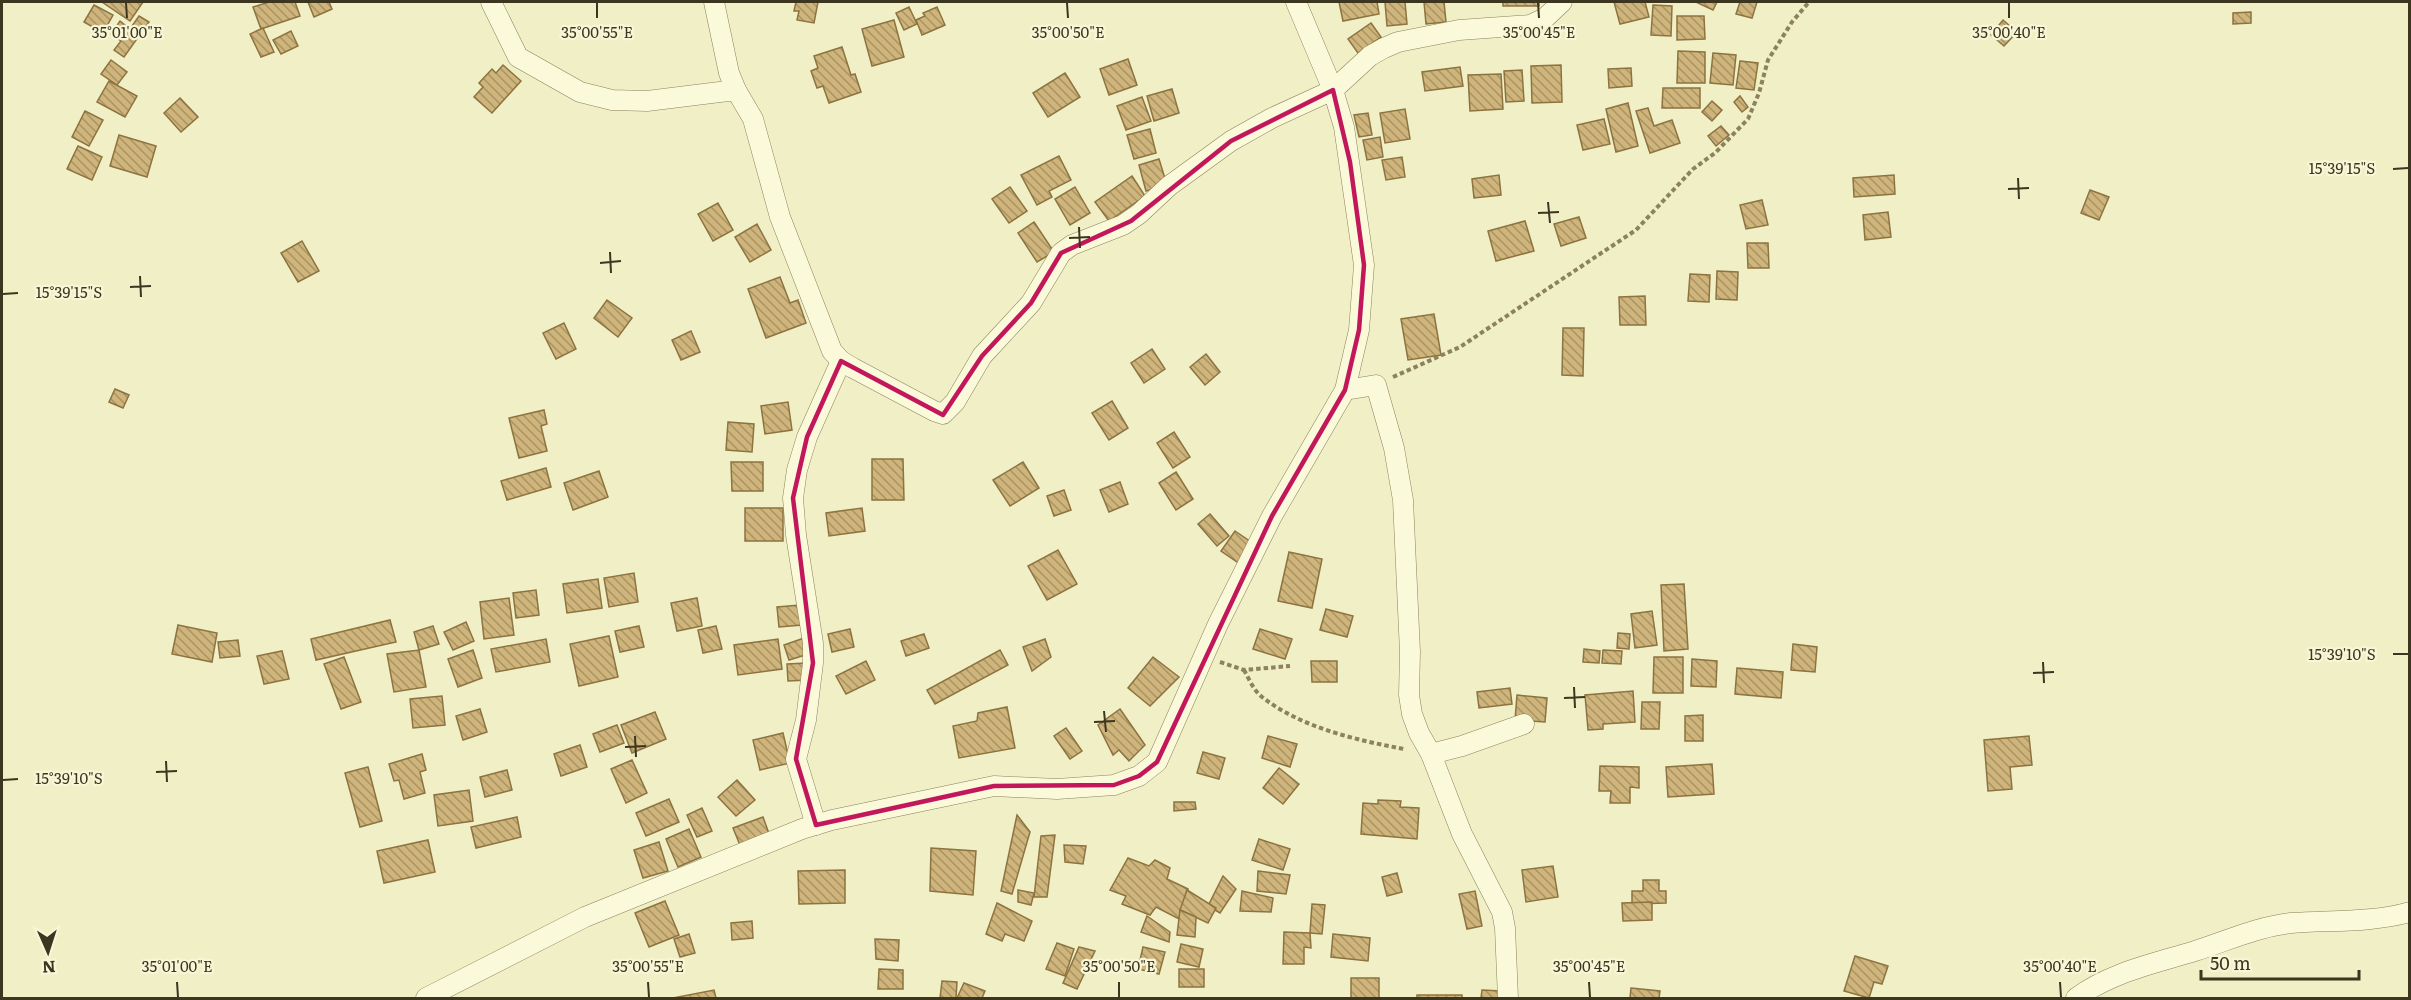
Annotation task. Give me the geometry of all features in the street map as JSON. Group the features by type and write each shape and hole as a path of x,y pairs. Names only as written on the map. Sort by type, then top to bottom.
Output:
{"street":[{"path":"491,2 518,57 580,92 612,100 647,100 736,90"},
{"path":"714,2 729,73 753,119 780,217 832,351 841,361 934,411 945,413 955,402 982,356 1031,303 1061,253 1087,238 1131,221 1169,186 1231,141 1272,118 1334,90 1370,56 1398,42 1460,30 1530,25 1545,18 1562,2"},
{"path":"426,999 585,917 754,847 816,825 994,786 1057,789 1114,785 1139,776 1157,762 1218,624 1272,516 1345,390 1359,330 1364,265 1344,127 1334,90 1296,2"},
{"path":"816,825 796,759 806,720 813,663 813,643 796,535 793,498 797,470 807,437 841,361"},
{"path":"1345,390 1376,385 1394,448 1403,500 1410,652 1409,695 1412,714 1419,733 1431,754 1462,834 1502,912 1505,928 1508,999"},
{"path":"1431,754 1446,752 1524,724"},
{"path":"2076,999 2092,987 2124,972 2197,951 2243,933 2288,924 2392,917 2409,912"}],"path":[{"path":"1376,385 1460,348 1636,230 1693,169 1715,153 1748,119 1759,93 1768,60 1792,22 1809,2"},
{"path":"1290,666 1244,670 1260,696 1321,728 1358,739 1431,754"}],"highlighted area":[{"path":"1333,90 1350,162 1364,265 1359,330 1345,390 1272,516 1157,762 1139,776 1114,785 994,786 816,825 796,759 813,663 793,498 807,437 841,361 943,415 982,356 1031,303 1061,253 1131,221 1231,141"}],"building":[{"path":"102,2 143,2 130,21"},
{"path":"269,2 295,2 300,16 261,29 253,7"},
{"path":"308,2 329,2 332,9 314,17"},
{"path":"796,2 818,2 814,23 797,20 799,11 794,11"},
{"path":"1339,2 1377,2 1379,14 1343,21"},
{"path":"1385,2 1405,2 1407,24 1387,26"},
{"path":"1424,2 1444,2 1446,22 1426,24"},
{"path":"1503,2 1539,2 1539,6 1503,6"},
{"path":"1614,2 1645,2 1649,17 1620,24"},
{"path":"1696,2 1717,2 1713,10"},
{"path":"1740,2 1757,2 1752,18 1736,14"},
{"path":"94,5 113,15 103,33 84,22"},
{"path":"1653,5 1672,6 1671,36 1651,35"},
{"path":"909,7 917,24 904,30 896,13"},
{"path":"937,7 945,25 922,35 916,20 925,16 923,13"},
{"path":"2251,12 2251,23 2233,24 2233,13"},
{"path":"139,16 149,22 124,57 114,50 121,41 111,34 120,21 130,29"},
{"path":"1677,16 1704,16 1705,39 1677,40"},
{"path":"894,20 904,57 872,66 862,29"},
{"path":"2003,20 2017,32 2004,46 1991,35"},
{"path":"1371,23 1381,37 1358,53 1348,39"},
{"path":"263,28 274,52 261,57 250,34"},
{"path":"291,31 298,46 281,54 273,40"},
{"path":"842,47 851,75 855,74 861,92 829,103 823,86 817,88 811,71 818,68 814,56"},
{"path":"1678,51 1705,52 1705,83 1677,83"},
{"path":"1713,53 1736,55 1733,85 1710,83"},
{"path":"1128,59 1137,85 1109,95 1100,69"},
{"path":"111,60 127,72 117,85 101,74"},
{"path":"1740,61 1758,63 1754,90 1736,88"},
{"path":"503,65 521,81 492,113 474,97 483,87 479,83 492,69 496,73"},
{"path":"1561,65 1562,102 1532,103 1531,66"},
{"path":"1460,67 1463,86 1425,91 1422,72"},
{"path":"1631,68 1632,86 1609,88 1608,69"},
{"path":"1522,70 1524,101 1506,102 1504,71"},
{"path":"1065,73 1080,97 1048,117 1033,93"},
{"path":"1501,74 1503,109 1470,111 1468,75"},
{"path":"109,81 137,96 125,117 97,102"},
{"path":"1663,88 1700,88 1700,108 1662,108"},
{"path":"1172,89 1179,113 1154,121 1147,96"},
{"path":"1740,96 1748,107 1742,112 1734,102"},
{"path":"1142,97 1151,121 1126,130 1117,106"},
{"path":"180,98 198,117 181,132 164,113"},
{"path":"1712,101 1722,110 1712,121 1702,112"},
{"path":"1628,103 1638,146 1616,152 1606,109"},
{"path":"1648,108 1654,126 1672,120 1680,143 1650,153 1636,111"},
{"path":"1405,109 1410,139 1385,143 1380,113"},
{"path":"85,111 103,120 89,146 72,137"},
{"path":"1368,113 1372,135 1359,137 1354,115"},
{"path":"1604,119 1610,144 1583,150 1577,125"},
{"path":"1721,126 1729,135 1716,146 1708,136"},
{"path":"1150,129 1156,153 1134,159 1127,135"},
{"path":"119,135 156,146 147,177 110,166"},
{"path":"1380,137 1383,157 1367,160 1363,140"},
{"path":"78,146 102,157 92,180 67,169"},
{"path":"1059,156 1071,180 1049,191 1052,197 1037,205 1021,175"},
{"path":"1402,157 1405,177 1386,180 1382,160"},
{"path":"1159,159 1167,185 1146,191 1139,165"},
{"path":"1499,175 1501,195 1474,198 1472,179"},
{"path":"1894,175 1895,194 1854,197 1853,178"},
{"path":"1132,176 1145,196 1109,221 1095,202"},
{"path":"1010,187 1027,211 1009,223 992,199"},
{"path":"1075,187 1090,213 1070,225 1055,199"},
{"path":"2090,190 2109,197 2099,220 2081,213"},
{"path":"1762,200 1768,225 1746,229 1740,205"},
{"path":"718,203 733,230 713,241 698,214"},
{"path":"1888,212 1891,237 1865,240 1863,215"},
{"path":"1579,217 1586,238 1561,246 1554,224"},
{"path":"1525,221 1534,251 1496,261 1488,231"},
{"path":"1034,222 1054,252 1037,262 1018,233"},
{"path":"757,224 771,250 750,262 735,237"},
{"path":"302,241 319,271 298,282 281,253"},
{"path":"1747,243 1768,243 1769,268 1748,268"},
{"path":"1717,271 1738,272 1737,300 1716,299"},
{"path":"1690,274 1710,275 1709,302 1688,301"},
{"path":"780,277 790,303 798,300 806,323 766,338 748,289"},
{"path":"1645,296 1646,325 1620,325 1619,297"},
{"path":"607,300 632,318 618,337 594,318"},
{"path":"1434,314 1441,355 1408,360 1401,319"},
{"path":"564,323 576,349 556,359 543,333"},
{"path":"1563,328 1584,328 1583,376 1562,375"},
{"path":"691,331 700,352 681,360 672,340"},
{"path":"1152,349 1165,369 1144,383 1131,363"},
{"path":"1206,354 1220,372 1205,385 1190,367"},
{"path":"115,389 129,395 123,408 109,402"},
{"path":"1112,401 1128,428 1109,440 1092,413"},
{"path":"788,402 792,430 765,434 761,406"},
{"path":"544,410 547,424 541,426 547,451 519,458 509,418"},
{"path":"728,422 754,424 752,452 726,450"},
{"path":"1174,432 1190,457 1173,468 1157,443"},
{"path":"872,459 903,459 904,500 872,500"},
{"path":"731,462 763,462 763,491 732,491"},
{"path":"1023,462 1039,488 1010,506 993,480"},
{"path":"546,468 551,487 507,500 501,481"},
{"path":"599,471 608,497 573,510 564,483"},
{"path":"1176,472 1193,499 1176,510 1159,483"},
{"path":"1120,482 1128,504 1109,512 1100,490"},
{"path":"1064,490 1071,510 1054,516 1047,496"},
{"path":"745,508 783,508 783,541 745,541"},
{"path":"862,508 865,531 829,536 826,513"},
{"path":"1210,514 1229,536 1217,546 1198,524"},
{"path":"1235,531 1254,544 1240,564 1221,551"},
{"path":"1058,550 1077,584 1047,600 1028,566"},
{"path":"1289,552 1322,559 1312,608 1278,601"},
{"path":"634,573 638,602 609,607 604,578"},
{"path":"598,579 602,608 567,613 563,584"},
{"path":"1684,584 1688,649 1664,651 1661,585"},
{"path":"536,590 539,615 516,618 513,593"},
{"path":"509,598 514,635 484,639 480,602"},
{"path":"697,598 702,626 677,631 671,603"},
{"path":"800,605 802,625 779,627 777,607"},
{"path":"1326,609 1353,616 1347,637 1320,630"},
{"path":"1652,611 1657,645 1635,648 1631,614"},
{"path":"390,620 396,642 316,660 311,639"},
{"path":"466,622 474,641 453,650 444,632"},
{"path":"178,625 217,633 212,662 172,654"},
{"path":"433,626 439,644 419,650 414,632"},
{"path":"639,626 644,647 620,652 615,631"},
{"path":"716,626 722,649 703,653 698,630"},
{"path":"850,629 854,647 832,652 828,634"},
{"path":"1260,629 1292,639 1285,659 1253,649"},
{"path":"1618,633 1630,634 1629,649 1617,648"},
{"path":"924,634 929,648 906,656 901,641"},
{"path":"609,636 618,677 579,686 570,644"},
{"path":"807,637 812,653 789,660 784,645"},
{"path":"546,639 550,662 496,672 491,649"},
{"path":"778,639 782,669 738,675 734,645"},
{"path":"1045,639 1051,657 1032,671 1023,647"},
{"path":"238,640 240,656 220,658 218,642"},
{"path":"1793,644 1817,647 1815,672 1791,670"},
{"path":"1584,649 1600,651 1599,663 1583,662"},
{"path":"419,650 426,687 394,692 387,654"},
{"path":"473,650 482,678 458,687 448,659"},
{"path":"1000,650 1008,665 935,704 927,690"},
{"path":"1603,650 1622,651 1621,664 1602,663"},
{"path":"282,651 289,679 264,684 257,656"},
{"path":"344,657 361,702 341,709 324,664"},
{"path":"1153,657 1179,677 1150,706 1128,688"},
{"path":"1654,657 1683,657 1683,693 1653,693"},
{"path":"1692,659 1717,661 1716,687 1691,686"},
{"path":"866,661 875,680 846,694 836,676"},
{"path":"1311,661 1337,661 1337,682 1312,682"},
{"path":"807,663 808,680 788,681 787,664"},
{"path":"1737,668 1783,672 1781,698 1735,694"},
{"path":"1510,688 1512,704 1479,708 1477,692"},
{"path":"1633,691 1635,722 1603,724 1603,729 1588,730 1585,695"},
{"path":"1517,695 1547,698 1545,722 1515,720"},
{"path":"442,696 445,725 413,728 410,699"},
{"path":"1642,702 1660,702 1659,729 1641,729"},
{"path":"1007,707 1015,748 959,758 953,726 977,721 978,713"},
{"path":"480,709 487,732 463,740 456,716"},
{"path":"1120,709 1145,745 1129,761 1119,750 1113,755 1098,725"},
{"path":"655,712 666,739 632,753 621,725"},
{"path":"1703,715 1703,741 1685,741 1685,716"},
{"path":"617,725 624,743 600,752 593,734"},
{"path":"1066,728 1082,751 1070,759 1054,736"},
{"path":"783,733 790,763 760,770 753,740"},
{"path":"1268,736 1297,744 1290,767 1262,758"},
{"path":"2029,736 2032,765 2010,767 2012,789 1988,791 1984,740"},
{"path":"580,745 587,767 561,776 554,754"},
{"path":"1203,752 1225,758 1219,779 1197,773"},
{"path":"422,754 426,770 420,772 425,793 404,799 399,780 394,781 389,764"},
{"path":"632,760 647,793 626,803 611,769"},
{"path":"1712,764 1714,794 1668,797 1666,767"},
{"path":"1600,766 1639,767 1639,788 1630,787 1630,803 1610,803 1611,791 1599,791"},
{"path":"368,767 382,821 360,827 345,773"},
{"path":"1279,768 1299,784 1283,804 1263,788"},
{"path":"507,770 512,790 485,797 480,777"},
{"path":"737,780 755,800 736,816 718,797"},
{"path":"469,790 473,821 438,826 434,795"},
{"path":"669,799 679,822 646,836 636,813"},
{"path":"1378,800 1401,801 1400,807 1419,808 1417,839 1361,834 1363,803 1378,804"},
{"path":"1174,802 1195,802 1196,809 1174,811"},
{"path":"702,808 712,831 697,837 687,815"},
{"path":"1017,815 1030,832 1012,894 1001,891"},
{"path":"517,817 521,837 476,848 471,827"},
{"path":"763,817 771,839 742,850 733,828"},
{"path":"689,829 701,857 678,867 666,839"},
{"path":"1055,835 1047,897 1034,897 1041,836"},
{"path":"1259,839 1290,849 1283,870 1252,860"},
{"path":"428,840 435,872 384,883 377,851"},
{"path":"659,842 668,871 643,878 634,850"},
{"path":"1064,845 1086,846 1083,864 1065,862"},
{"path":"931,848 976,851 973,895 930,891"},
{"path":"1128,858 1149,866 1155,860 1170,868 1167,879 1188,889 1179,919 1156,907 1150,915 1122,904 1126,896 1110,890"},
{"path":"1553,866 1558,897 1526,902 1522,870"},
{"path":"845,870 845,903 799,904 798,871"},
{"path":"1258,871 1290,875 1286,894 1257,891"},
{"path":"1397,873 1402,892 1387,896 1382,877"},
{"path":"1223,876 1236,889 1220,913 1208,906"},
{"path":"1643,880 1659,880 1659,891 1666,891 1666,903 1632,904 1632,891 1643,891"},
{"path":"1018,890 1034,893 1031,905 1018,902"},
{"path":"1187,890 1216,908 1208,923 1180,910"},
{"path":"1242,891 1273,898 1271,912 1240,911"},
{"path":"1475,891 1482,926 1467,929 1459,894"},
{"path":"665,901 679,935 649,947 635,913"},
{"path":"1652,902 1652,920 1623,921 1622,903"},
{"path":"997,903 1032,921 1024,941 1005,934 1002,941 986,934"},
{"path":"1312,904 1325,905 1322,934 1310,933"},
{"path":"1180,910 1196,917 1195,937 1177,935"},
{"path":"1147,916 1170,932 1169,942 1141,932"},
{"path":"752,921 753,938 732,940 731,923"},
{"path":"1284,932 1310,933 1311,948 1304,947 1304,964 1283,964"},
{"path":"689,934 695,953 680,957 674,939"},
{"path":"1333,934 1370,938 1368,961 1331,957"},
{"path":"875,939 899,940 898,961 876,959"},
{"path":"1057,943 1074,949 1065,976 1046,969"},
{"path":"1181,944 1203,949 1199,967 1177,962"},
{"path":"1079,947 1095,951 1077,989 1063,983"},
{"path":"1143,947 1165,952 1159,974 1138,969"},
{"path":"1855,956 1888,966 1882,984 1874,982 1869,998 1844,991"},
{"path":"879,969 903,970 903,989 878,989"},
{"path":"1179,969 1204,969 1204,987 1179,987"},
{"path":"1351,978 1379,978 1379,998 1351,998"},
{"path":"942,981 957,982 956,998 940,998"},
{"path":"964,983 985,991 982,998 957,998"},
{"path":"1631,988 1660,991 1659,998 1630,998"},
{"path":"714,990 716,998 673,998"},
{"path":"1482,990 1501,991 1500,998 1481,998"},
{"path":"1417,995 1462,995 1462,998 1417,998"}]}
